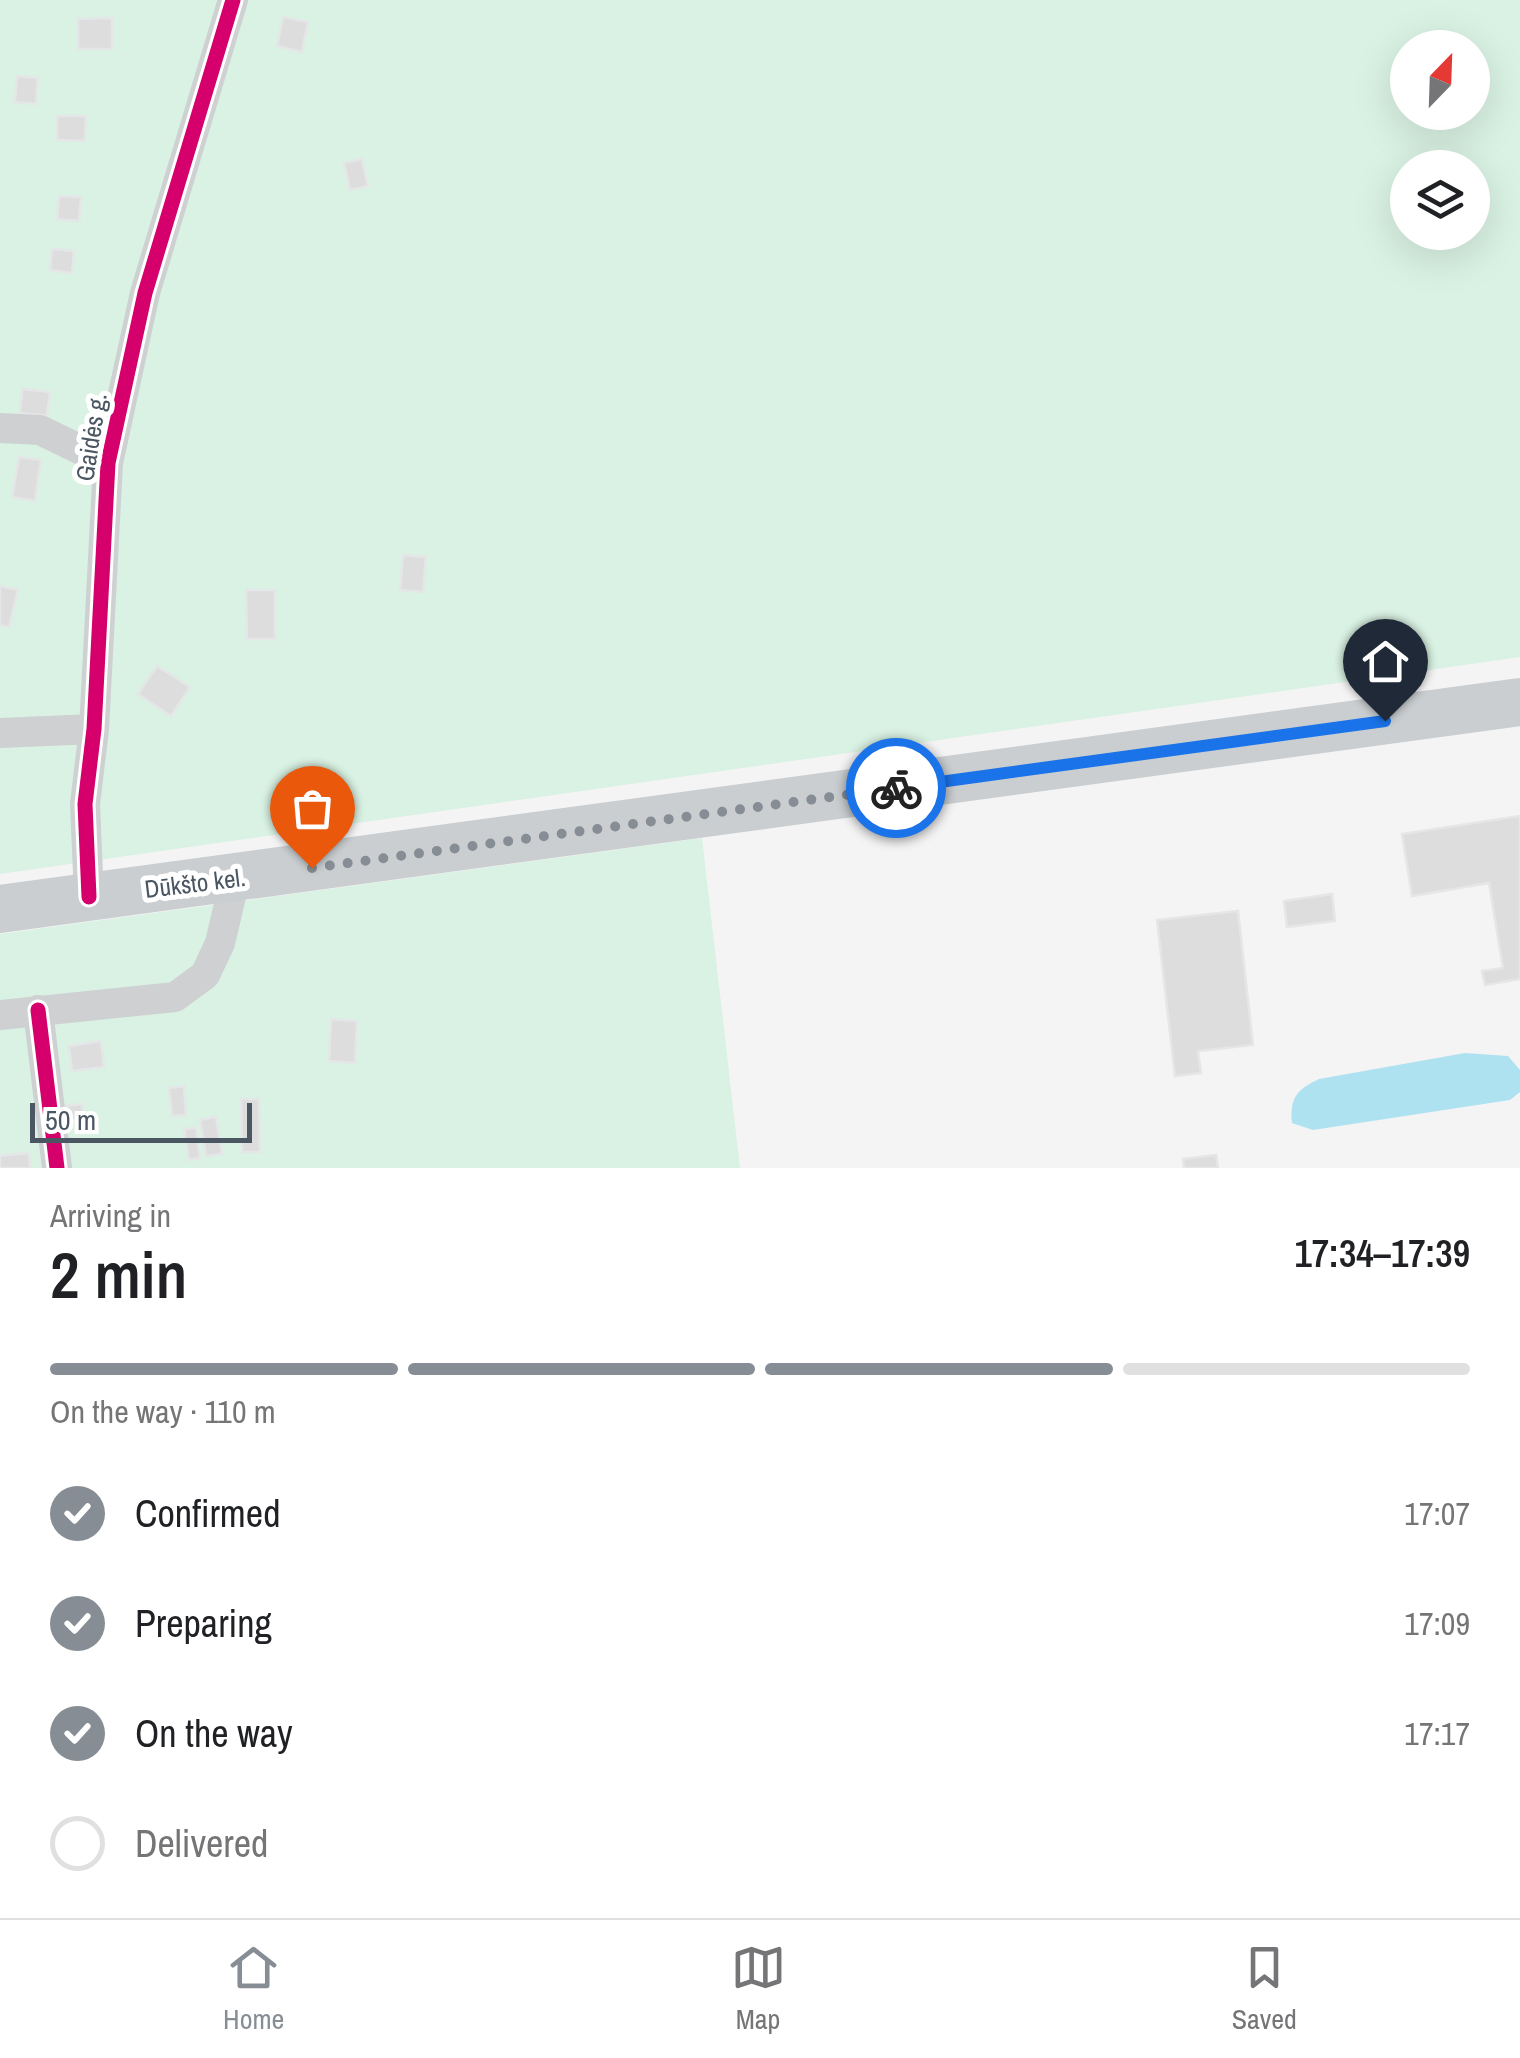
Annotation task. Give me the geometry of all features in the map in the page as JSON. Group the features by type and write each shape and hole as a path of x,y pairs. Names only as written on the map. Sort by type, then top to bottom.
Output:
{"main road":[{"name":"Dūkšto kel.","path":"0,909 1520,702"}],"street":[{"name":"Gaidės g.","path":"89,896 85,804 94,729 108,463 145,293 232,0"},
{"path":"0,428 40,430 108,463"},
{"path":"0,733 94,729"},
{"path":"0,1015 175,997 204,975 220,943 235,879"},
{"path":"38,1010 57,1168"}],"green space":[{"path":"0,0 1520,0 1520,657 0,874"},
{"path":"702,838 740,1168 0,1168 0,934"}],"water":[{"path":"1465,1053 1508,1056 1520,1070 1520,1092 1510,1100 1313,1130 1292,1123 1296,1096 1319,1079"}],"building":[{"path":"283,17 308,22 302,52 277,46"},
{"path":"112,18 112,49 78,49 78,19"},
{"path":"17,76 38,78 36,104 15,102"},
{"path":"57,116 86,116 85,141 57,140"},
{"path":"362,159 368,186 350,190 344,163"},
{"path":"59,196 81,197 79,221 57,219"},
{"path":"52,249 74,251 72,273 50,270"},
{"path":"22,389 50,392 47,416 20,413"},
{"path":"19,457 41,460 35,501 12,497"},
{"path":"403,555 426,557 423,592 400,590"},
{"path":"0,586 18,590 9,627 0,625"},
{"path":"246,590 275,590 275,639 247,639"},
{"path":"157,666 190,687 171,716 138,694"},
{"path":"1520,816 1520,979 1485,985 1482,971 1503,968 1489,883 1412,896 1402,834"},
{"path":"1332,894 1335,921 1287,927 1284,901"},
{"path":"1238,911 1253,1045 1198,1051 1201,1073 1175,1076 1157,920"},
{"path":"331,1019 357,1021 355,1063 329,1061"},
{"path":"101,1041 104,1067 72,1071 69,1046"},
{"path":"184,1086 186,1115 172,1116 169,1088"},
{"path":"241,1099 259,1099 260,1152 242,1152"},
{"path":"82,1104 84,1119 66,1122 64,1106"},
{"path":"216,1117 222,1154 206,1156 200,1120"},
{"path":"196,1128 200,1158 189,1160 184,1129"},
{"path":"29,1153 30,1168 0,1168 0,1156"},
{"path":"1216,1155 1218,1168 1184,1168 1183,1159"}],"cycle path":[{"path":"89,897 85,804 94,729 108,463 145,293 233,0"},
{"path":"38,1010 57,1168"}],"way so far":[{"path":"312,868 896,788"}],"route":[{"path":"896,788 1385,721"}]}
